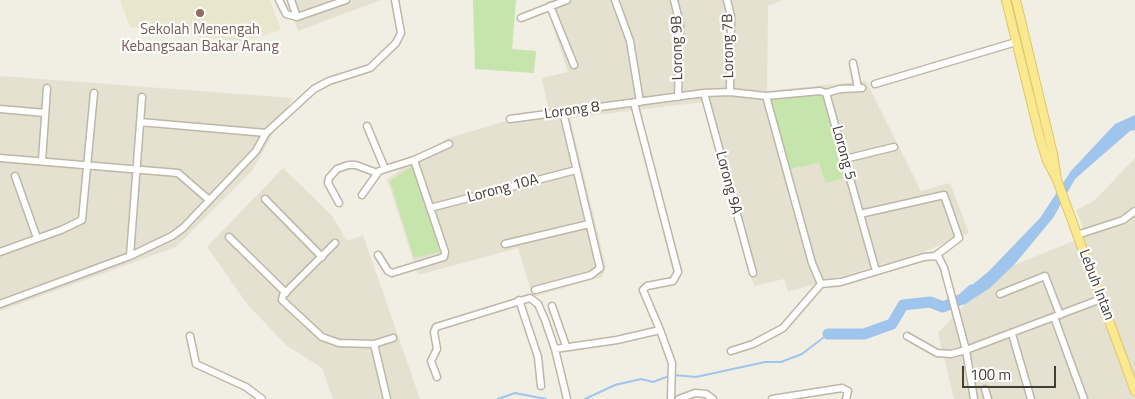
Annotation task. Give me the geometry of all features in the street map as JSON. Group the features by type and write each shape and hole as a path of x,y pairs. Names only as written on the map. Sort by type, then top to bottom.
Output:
{"main road":[{"name":"Lebuh Intan","path":"1006,0 1040,138 1047,161 1058,182"},
{"name":"Lebuh Intan","path":"1016,0 1058,182 1135,391"}],"street":[{"path":"278,0 286,14 297,17 346,0"},
{"path":"291,0 297,17"},
{"path":"0,304 130,256 172,236 183,228 208,199 256,151 266,133 314,89 328,81 370,68 396,43 401,33 394,0"},
{"path":"521,18 566,0"},
{"path":"615,0 630,41 637,102 678,272 673,281 647,286 643,290 668,348 672,374 671,399"},
{"name":"Lorong 9B","path":"674,0 680,24 678,97"},
{"name":"Lorong 7B","path":"728,0 731,16 730,92"},
{"path":"550,6 574,65"},
{"path":"875,84 1016,42"},
{"path":"821,284 812,263 766,96 820,91 826,93 840,89 860,88 853,63"},
{"path":"42,161 47,88"},
{"name":"Lorong 8","path":"510,119 704,93 730,92 766,96"},
{"path":"0,252 82,220 94,93"},
{"name":"Lorong 9A","path":"704,93 752,273"},
{"name":"Lorong 5","path":"826,93 876,271"},
{"path":"130,256 142,97"},
{"path":"0,109 45,113"},
{"path":"535,290 599,271 600,263 563,112"},
{"path":"140,122 266,133"},
{"path":"367,126 385,169"},
{"path":"362,195 377,173 414,160 449,144"},
{"path":"845,158 894,146"},
{"path":"0,158 182,175 208,199"},
{"path":"378,255 388,272 392,273 444,257 445,252 414,160"},
{"path":"340,203 328,183 329,178 337,169 348,165 356,165 377,173"},
{"name":"Lorong 10A","path":"430,208 576,170"},
{"path":"15,176 37,238"},
{"path":"731,350 753,344 783,328 821,284 841,282 935,256 960,238 944,195 860,214"},
{"path":"265,199 322,257"},
{"path":"1077,235 1123,220 1135,211"},
{"path":"504,244 589,224"},
{"path":"229,237 286,293"},
{"path":"335,243 282,297 284,303 322,337 339,344 374,344 393,338"},
{"path":"935,256 939,258 944,268 953,297 966,350 974,399"},
{"path":"1000,294 1045,276 1084,399"},
{"path":"437,377 431,361 437,349 434,332 436,327 530,298 538,304 555,348 563,389 567,399"},
{"path":"907,336 937,353 951,354 1012,334 1101,299"},
{"path":"519,300 538,358 541,386"},
{"path":"552,306 566,346"},
{"path":"555,348 617,340 660,330"},
{"path":"1012,334 1031,399"},
{"path":"190,336 196,364 246,387 262,399"},
{"path":"374,344 387,399"},
{"path":"772,399 842,388 848,391 846,399"},
{"path":"985,389 988,399"},
{"path":"679,399 695,393 706,394 713,399"}],"shaded area":[{"name":"Sekolah Menengah Kebangsaan Bakar Arang","path":"120,0 270,0 281,30 242,42 130,27"},
{"path":"287,0 381,0 298,31"},
{"path":"552,0 783,0 768,6 767,91 866,81 921,191 950,183 969,233 921,253 788,292 784,279 754,286 704,102 570,118 606,267 602,277 533,297 518,248 418,275 387,179 446,139 548,108 542,78 568,72 545,3"},
{"path":"0,76 293,98 252,171 176,247 0,311"},
{"path":"1135,158 1135,399 954,399 938,333 964,305 990,288 1014,265 1086,236 1076,210 1094,201"},
{"path":"283,168 333,217 347,241 363,235 420,399 333,399 322,368 286,345 248,305 207,247"}],"green space":[{"path":"473,0 516,0 512,49 536,51 534,73 475,69"},
{"path":"822,95 846,177 826,183 819,163 789,169 768,98"},
{"path":"412,166 440,252 414,258 390,181"}],"water":[{"path":"1135,115 1135,130 1130,131 1075,179 1053,218 1014,265 990,288 964,305 960,295 989,271 1040,218 1071,171 1115,124"}],"waterway":[{"path":"828,334 864,334 892,324 903,305 930,302 943,307 962,299 972,290"},
{"path":"674,375 696,377 765,362 781,362 802,354 828,334"},
{"path":"585,399 615,385 641,379 653,382 669,376"},
{"path":"498,399 515,393 546,399"}],"place":[{"name":"Sekolah Menengah Kebangsaan Bakar Arang","path":"200,13"}]}
